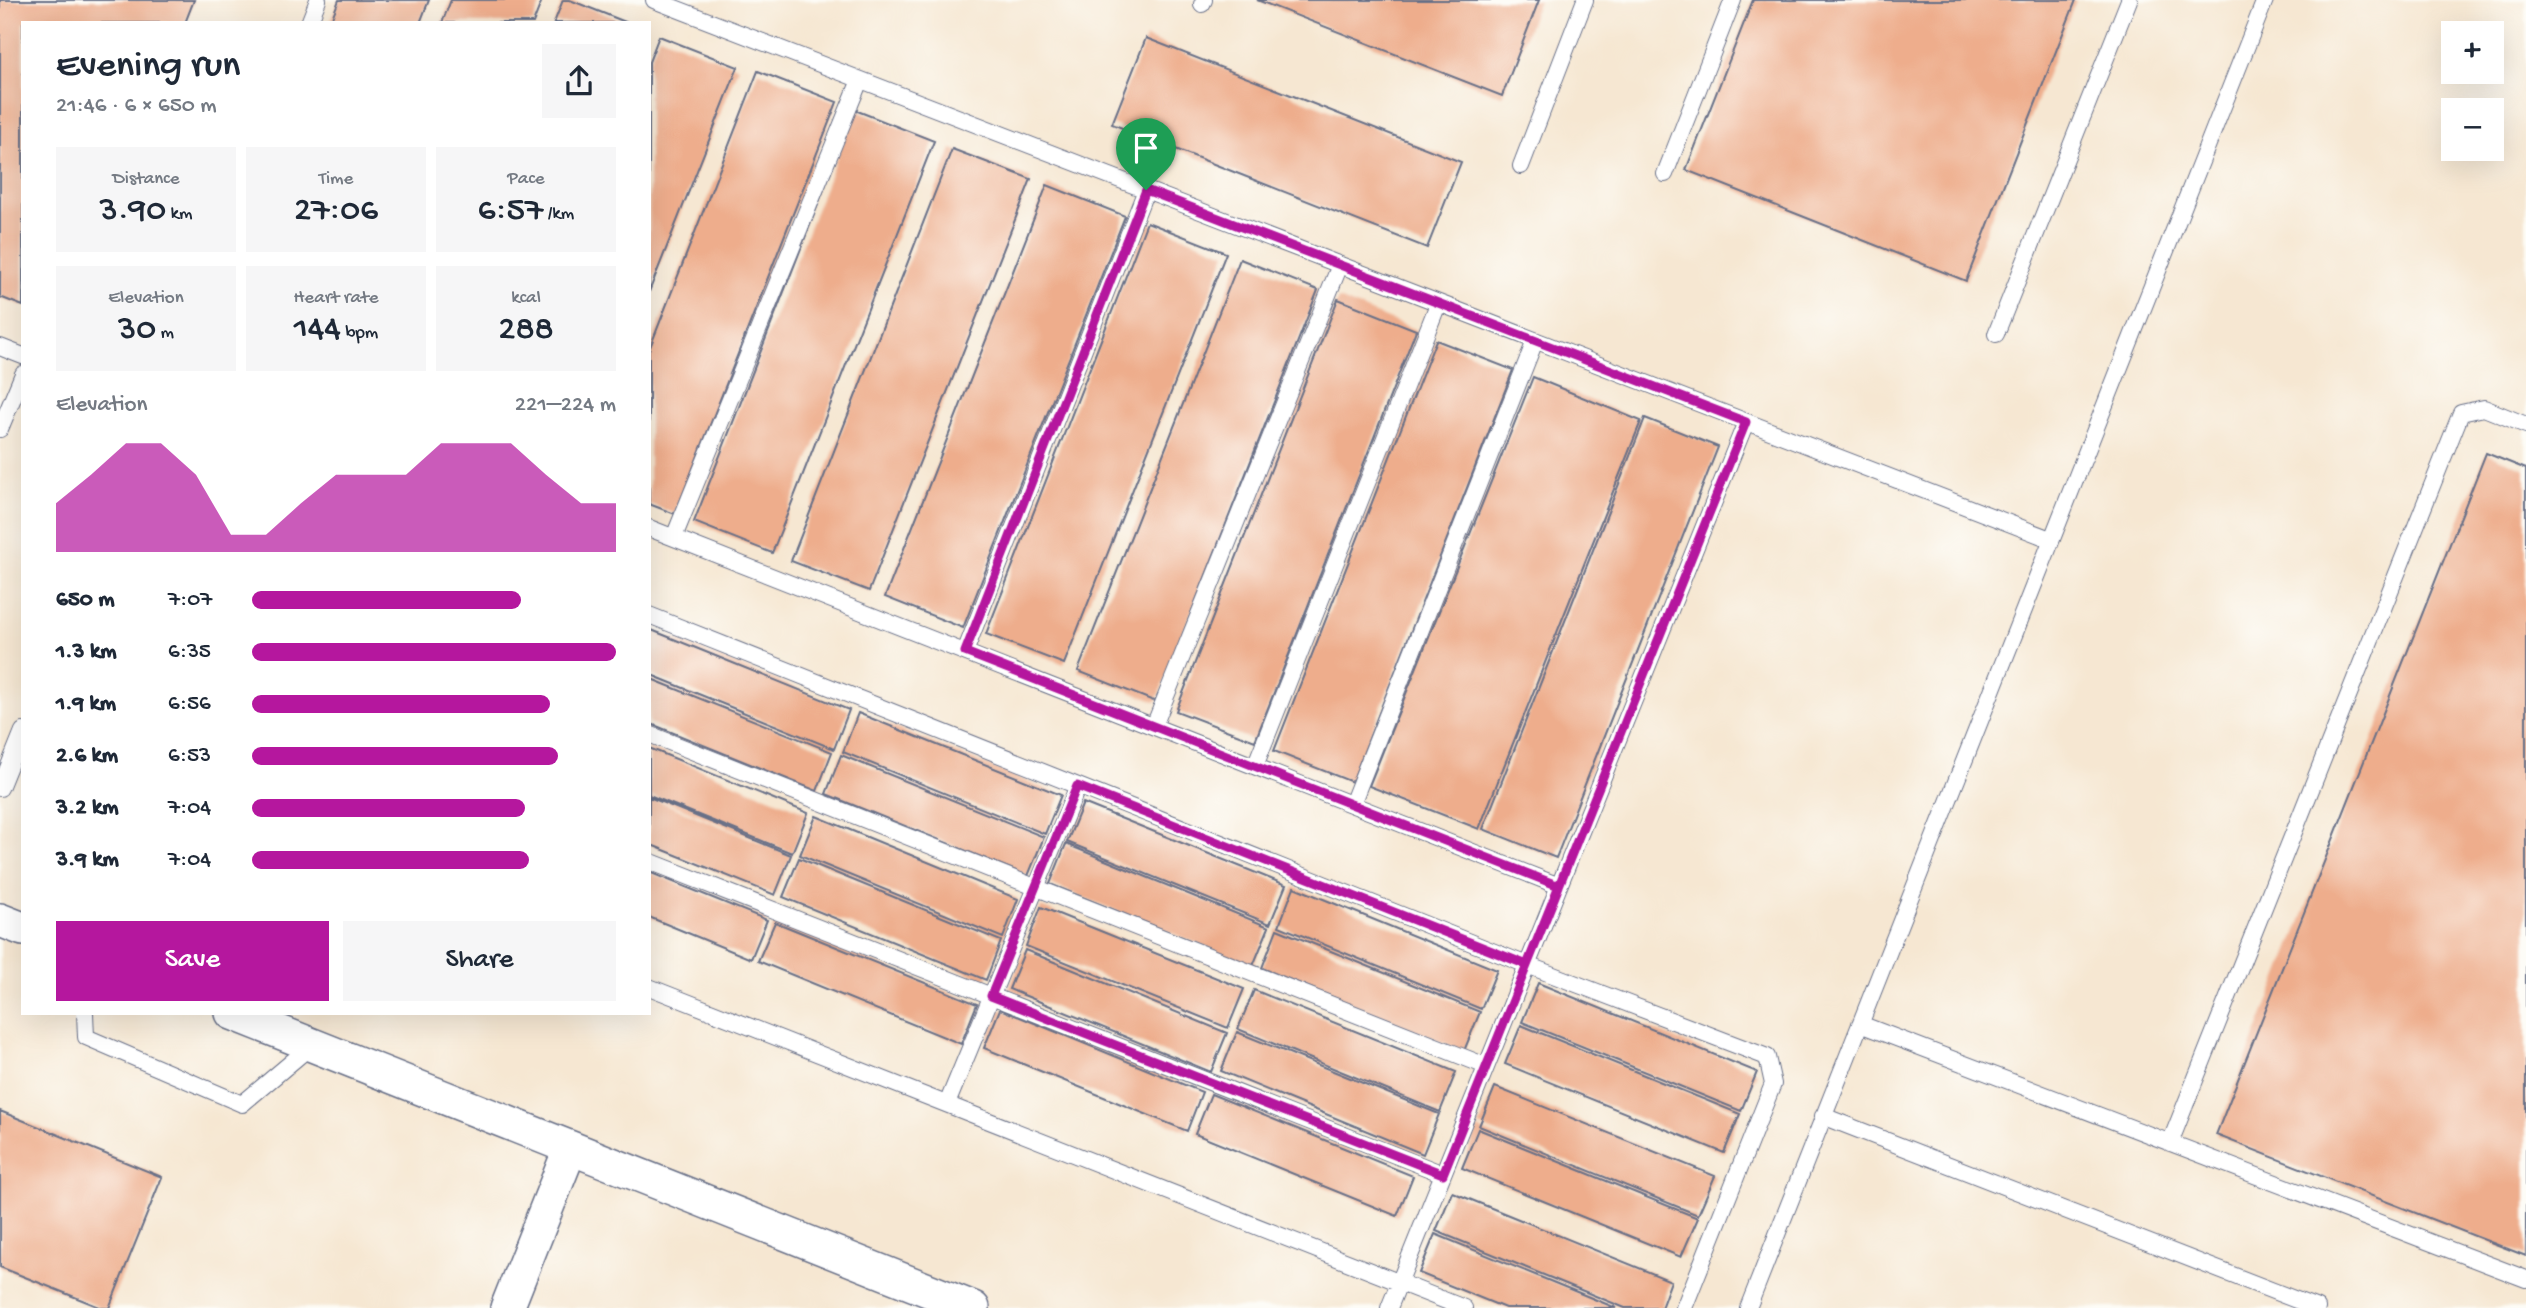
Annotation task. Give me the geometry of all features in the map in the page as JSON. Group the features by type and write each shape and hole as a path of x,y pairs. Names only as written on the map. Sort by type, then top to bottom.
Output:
{"street":[{"path":"0,920 21,928"},
{"path":"237,1015 974,1308"},
{"path":"507,1308 570,1149"}],"lane":[{"path":"310,21 318,0"},
{"path":"654,0 2050,540"},
{"path":"1521,166 1585,0"},
{"path":"1665,174 1733,0"},
{"path":"1996,334 2129,0"},
{"path":"1748,1308 2265,0"},
{"path":"674,537 860,80"},
{"path":"965,652 1146,190"},
{"path":"1153,726 1340,265"},
{"path":"1255,766 1438,303"},
{"path":"1352,804 1535,341"},
{"path":"0,346 21,355"},
{"path":"0,429 21,379"},
{"path":"2170,1143 2461,413 2484,408 2526,425"},
{"path":"1389,1308 1746,422"},
{"path":"651,529 1559,886"},
{"path":"651,616 1527,965 1767,1057 1773,1084 1684,1308"},
{"path":"651,735 1486,1066"},
{"path":"0,788 21,739"},
{"path":"947,1104 1077,786"},
{"path":"651,862 1443,1174"},
{"path":"651,988 1464,1308"},
{"path":"85,1015 86,1037 242,1104 312,1045"},
{"path":"1860,1024 2526,1279"},
{"path":"1823,1116 2317,1308"}],"building":[{"path":"0,0 194,0 186,21 21,21 21,305 0,297"},
{"path":"339,0 429,0 421,21 331,21"},
{"path":"451,0 542,0 534,21 443,21"},
{"path":"563,0 570,0 623,21 555,21"},
{"path":"1257,0 1539,0 1502,96"},
{"path":"1753,0 2076,0 1966,281 1686,170"},
{"path":"659,36 738,67 651,287 651,57"},
{"path":"1146,38 1461,162 1427,248 1112,124"},
{"path":"758,71 837,102 675,514 651,505 651,345"},
{"path":"855,110 934,141 772,553 694,522"},
{"path":"952,149 1031,179 869,591 791,561"},
{"path":"1047,185 1125,216 963,628 885,597"},
{"path":"1147,222 1226,253 1064,664 986,634"},
{"path":"1240,259 1318,290 1156,702 1078,671"},
{"path":"1338,299 1416,330 1255,741 1176,711"},
{"path":"1436,340 1513,370 1352,782 1274,751"},
{"path":"1533,377 1641,421 1479,829 1369,786"},
{"path":"1645,418 1718,447 1556,858 1483,829"},
{"path":"2486,453 2526,469 2526,1256 2216,1135"},
{"path":"651,630 849,710 834,749 651,675"},
{"path":"651,679 832,752 817,791 651,724"},
{"path":"858,713 1061,795 1045,834 843,752"},
{"path":"651,749 808,813 792,853 651,796"},
{"path":"841,755 1044,837 1028,876 826,794"},
{"path":"651,798 791,855 775,895 651,845"},
{"path":"1083,803 1286,885 1270,924 1067,842"},
{"path":"816,816 1018,899 1003,938 800,855"},
{"path":"1066,844 1269,927 1253,966 1050,884"},
{"path":"799,858 1001,941 986,980 783,897"},
{"path":"651,873 767,920 751,959 651,918"},
{"path":"1294,887 1497,970 1481,1009 1279,926"},
{"path":"1041,907 1244,989 1228,1028 1026,946"},
{"path":"775,922 977,1004 961,1044 758,961"},
{"path":"1277,929 1480,1012 1464,1051 1262,968"},
{"path":"1025,950 1227,1033 1211,1072 1009,989"},
{"path":"1538,983 1757,1072 1741,1111 1522,1022"},
{"path":"1254,990 1456,1072 1440,1112 1238,1029"},
{"path":"1000,1009 1202,1092 1187,1131 984,1048"},
{"path":"1521,1025 1740,1114 1724,1153 1505,1064"},
{"path":"1237,1032 1439,1114 1423,1154 1221,1071"},
{"path":"1495,1087 1715,1176 1698,1215 1479,1126"},
{"path":"1211,1094 1413,1176 1397,1216 1195,1134"},
{"path":"0,1111 162,1177 109,1308 102,1308 0,1267"},
{"path":"1478,1129 1698,1218 1681,1257 1462,1168"},
{"path":"1452,1192 1671,1281 1661,1308 1625,1308 1436,1231"},
{"path":"1435,1234 1616,1308 1505,1308 1419,1273"}],"route":[{"path":"1146,190 965,652 1559,886 1443,1174 991,996 1077,786 1527,965 1559,886 1597,793 1746,422 1146,190"}]}
